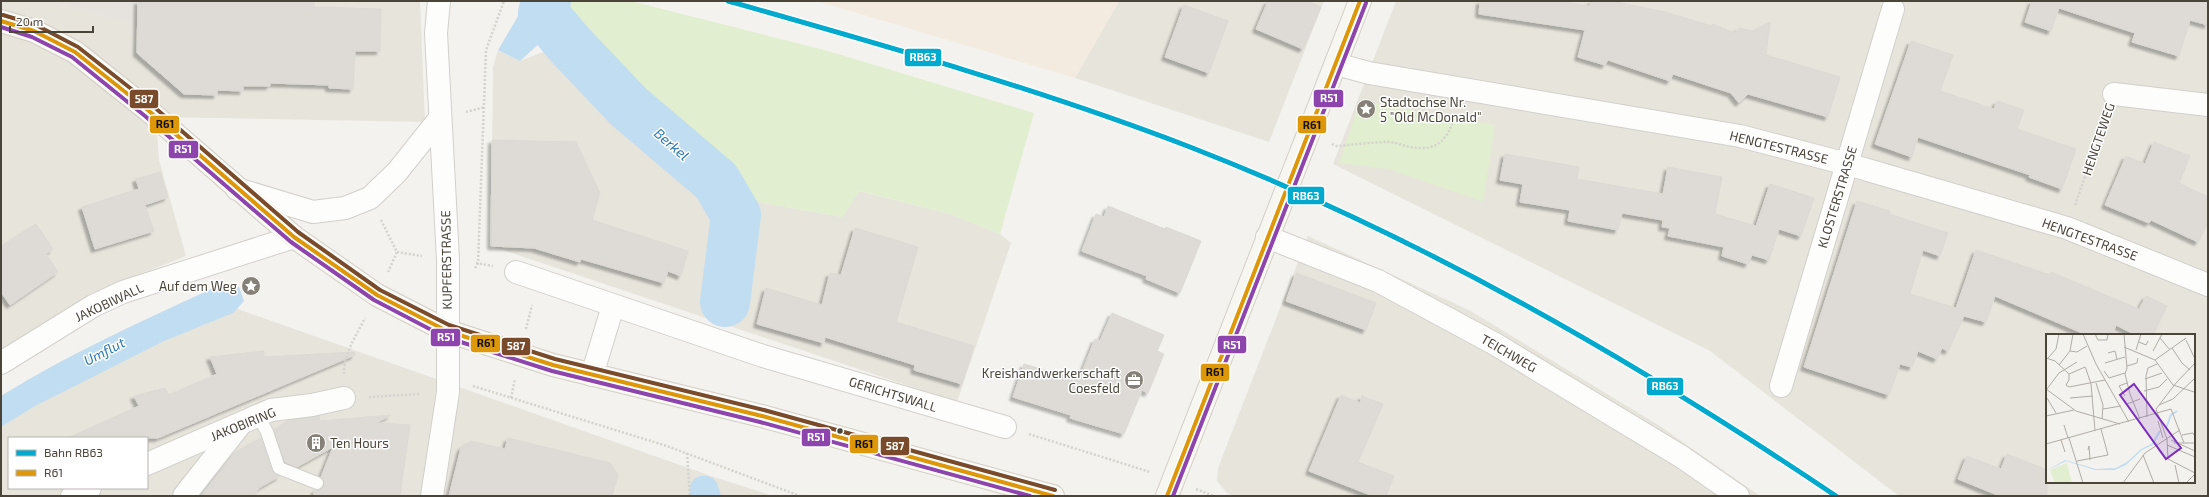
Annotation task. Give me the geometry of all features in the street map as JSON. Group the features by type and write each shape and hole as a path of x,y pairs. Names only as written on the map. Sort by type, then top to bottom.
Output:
{"street":[{"name":"KUPFERSTRASSE","path":"432,496 448,385 448,260 436,33 439,1"},
{"path":"1170,488 1306,136 1360,1"},
{"name":"KLOSTERSTRASSE","path":"1781,386 1846,164 1894,9"},
{"path":"1,21 34,31 55,41 98,69 294,238 377,295 447,331 553,365 762,416 1053,496"},
{"name":"HENGTESTRASSE","path":"1336,64 1370,73 1460,90 1740,136 1846,164 2067,228 2208,285"},
{"name":"HENGTEWEG","path":"2114,94 2208,105"},
{"path":"237,189 313,212 345,208 370,198 397,172 440,118"},
{"name":"TEICHWEG","path":"1267,237 1378,281 1495,344 1682,458 1738,496"},
{"name":"JAKOBIWALL","path":"1,363 93,306 123,292 294,238"},
{"name":"GERICHTSWALL","path":"516,272 763,356 1005,427"},
{"path":"592,375 613,306"},
{"name":"JAKOBIRING","path":"148,464 271,410 312,405 344,398"},
{"path":"184,496 250,419"},
{"path":"72,496 88,489"}],"lane":[{"path":"250,419 267,432 279,468 317,483"}],"path":[{"path":"478,263 486,50 504,1"},
{"path":"1306,136 1336,146 1391,142 1423,148 1433,146 1443,141 1451,130 1456,114 1460,90"},
{"name":"HENGTEWEG","path":"2067,228 2114,94"},
{"path":"370,198 396,252"},
{"path":"377,295 355,339 344,367 344,398 448,385 687,454 800,496"},
{"path":"1005,427 1088,451 1170,488"},
{"path":"687,454 690,496"}],"shaded area":[{"path":"1,1 420,1 425,122 156,117 159,160 186,256 93,293 1,361"},
{"path":"54,1 138,1 138,25"},
{"path":"817,1 1119,1 1075,78"},
{"path":"1119,1 1324,1 1269,142 1075,78"},
{"path":"1396,1 2208,1 2208,496 1899,496 1710,351 1333,164"},
{"path":"551,49 590,89 634,128 690,172 716,198 741,199 842,217 859,191 950,214 1000,234 1011,243 957,402 491,246 493,67 498,50 520,61"},
{"path":"1308,236 1469,310 1660,426 1760,496 1234,496 1227,493 1217,481 1218,468"},
{"path":"212,300 714,477 773,496 1,496 1,413"}],"green space":[{"path":"567,1 631,1 828,51 1034,113 1000,234 950,214 860,191 842,217 741,199 695,149 636,98 562,23"},
{"path":"1360,101 1495,125 1483,202 1389,169 1339,163"}],"water":[{"path":"527,1 567,1 562,23 520,61 498,50"},
{"name":"Umflut","path":"220,285 239,287 244,301 233,313 164,341 33,407 1,427 1,396 81,351"}],"building":[{"path":"138,1 314,1 314,7 381,9 380,51 355,51 353,89 329,88 329,85 270,83 270,86 243,86 243,91 217,90 217,95 184,94 137,53"},
{"path":"1268,1 1307,1 1321,7 1303,49 1256,29"},
{"path":"1480,1 1557,1 1590,6 1591,1 1612,1 1665,12 1712,26 1712,24 1735,33 1739,28 1753,31 1770,22 1766,55 1840,77 1828,117 1748,94 1739,103 1731,93 1673,74 1670,81 1608,60 1605,65 1578,57 1585,30 1479,14"},
{"path":"2032,1 2208,1 2208,25 2190,20 2179,56 2132,42 2135,33 2059,8 2051,31 2025,22"},
{"path":"1184,5 1228,21 1209,73 1165,57"},
{"path":"1911,41 1953,55 1940,91 1994,109 1997,101 2024,110 2017,129 2076,149 2062,189 2029,177 2030,175 1918,137 1912,157 1875,144"},
{"path":"492,140 576,142 600,193 592,220 688,251 681,276 668,271 664,283 581,259 580,262 534,248 491,246"},
{"path":"2154,142 2190,156 2179,183 2208,197 2208,222 2198,242 2151,220 2149,223 2105,205 2126,156 2145,164"},
{"path":"1505,154 1579,167 1577,179 1663,194 1668,167 1722,177 1715,214 1756,226 1770,184 1814,198 1801,236 1779,229 1769,260 1752,255 1748,264 1722,256 1724,247 1668,236 1670,228 1662,227 1663,220 1622,213 1618,230 1568,221 1570,210 1520,202 1523,184 1500,180"},
{"path":"160,172 168,197 145,205 154,231 95,249 82,207 139,189 136,179"},
{"path":"1857,201 1890,211 1889,214 1948,233 1940,256 1923,250 1910,294 1956,308 1976,250 2050,275 2051,272 2139,309 2146,296 2167,306 2153,334 2134,334 2116,325 2112,334 2085,334 1995,296 1986,322 1964,316 1948,351 1942,348 1937,359 1918,351 1912,367 1900,364 1889,395 1804,367"},
{"path":"1108,206 1165,229 1166,227 1201,241 1180,293 1146,279 1147,276 1082,251 1096,214 1104,217"},
{"path":"36,224 53,249 46,254 58,272 10,305 1,292 1,247"},
{"path":"855,228 918,247 896,322 974,346 962,384 914,370 915,365 825,337 824,343 757,324 766,288 822,305 830,273 841,275"},
{"path":"1296,273 1376,303 1366,330 1286,301"},
{"path":"1112,313 1164,335 1157,351 1164,354 1148,393 1142,390 1124,434 1070,418 1071,415 1013,397 1024,364 1079,380 1095,339 1100,341"},
{"path":"264,351 264,357 354,352 355,355 158,438 70,437 139,406 134,396 165,388 169,395 217,374 210,357"},
{"path":"1341,395 1360,403 1362,396 1383,404 1358,462 1394,476 1386,496 1373,496 1309,471"},
{"path":"391,415 376,423 410,425 400,496 313,496 315,490 321,489 324,486 324,482 321,477 333,447 297,467 285,462 274,430 290,420 319,416 320,421"},
{"path":"261,438 272,471 280,476 259,488 253,496 201,496 233,454"},
{"path":"508,438 610,463 618,475 612,496 449,496 461,448 471,441 505,449"},
{"path":"2007,454 2046,470 2047,496 2000,496 1958,479 1967,456 2001,469"}],"waterway":[{"name":"Berkel","path":"546,1 543,13 570,45 629,107 716,181 736,215 725,302"},
{"name":"Berkel","path":"704,490 706,496"}],"rail line":[{"name":"RB63","path":"728,1 902,51 1076,106 1190,147 1275,182 1359,220 1441,260 1522,304 1681,396 1836,496"}],"transit line":[{"name":"R61","path":"1167,496 1360,1"},
{"name":"R51","path":"1173,496 1366,3"},
{"name":"587","path":"3,15 36,25 78,47 153,106 298,232 380,290 449,325 555,359 764,410 1055,490"},
{"name":"R61","path":"1,21 34,31 75,52 149,111 294,237 377,295 447,331 553,365 762,416 1053,496"},
{"name":"R51","path":"1,27 32,37 72,57 145,116 291,242 374,300 445,337 552,371 760,422 1030,496"}],"place":[{"name":"Stadtochse Nr. 5 \"Old McDonald\"","path":"1366,109"},
{"name":"Auf dem Weg","path":"251,286"},
{"name":"Kreishandwerkerschaft Coesfeld","path":"1134,380"},
{"name":"Ten Hours","path":"316,443"}]}
